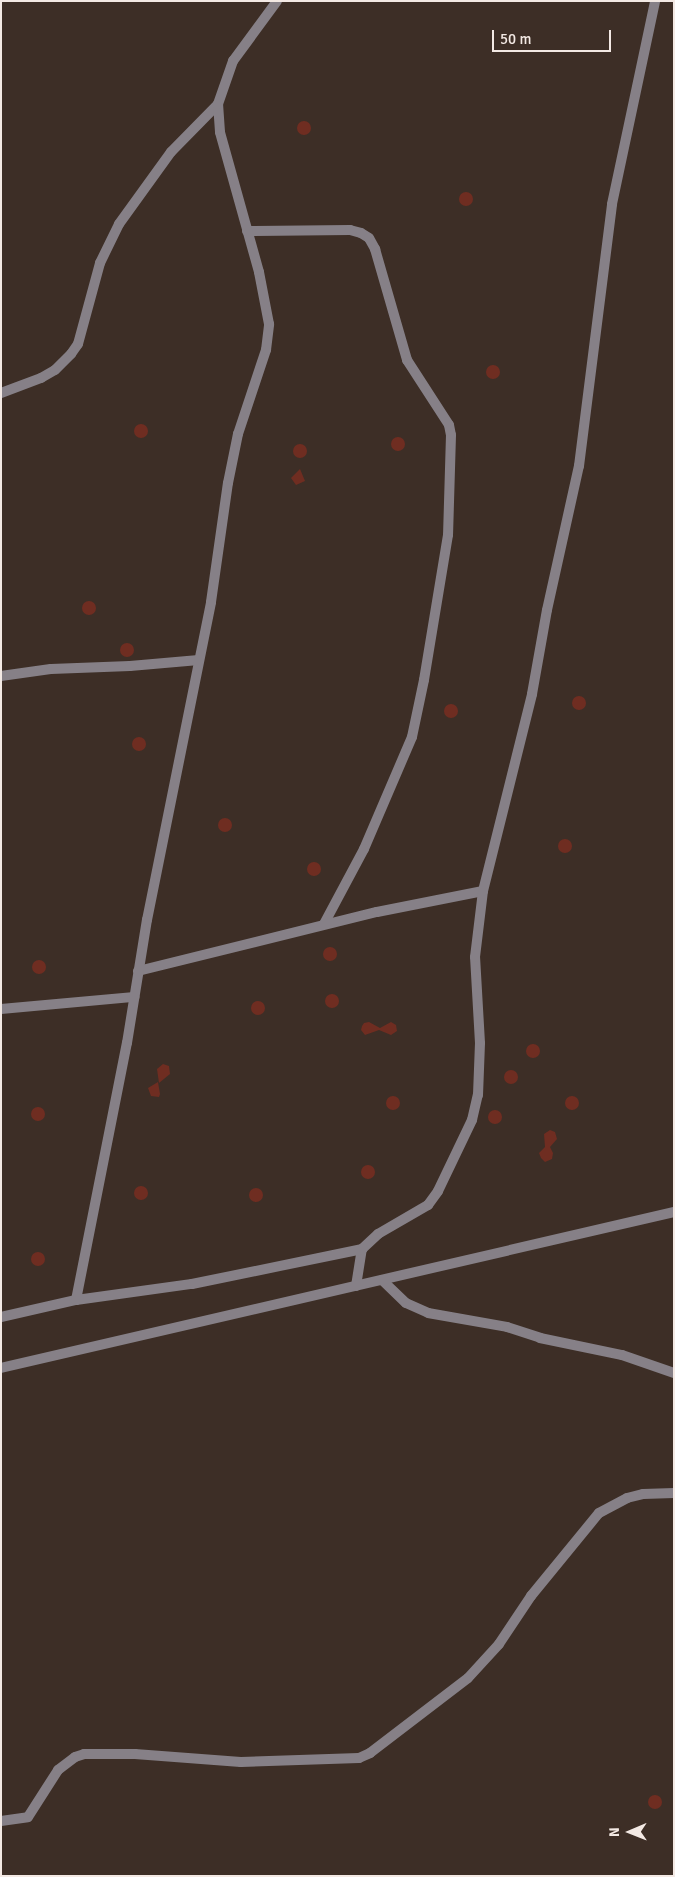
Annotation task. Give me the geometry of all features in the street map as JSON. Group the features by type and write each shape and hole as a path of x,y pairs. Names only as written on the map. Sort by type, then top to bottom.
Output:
{"street":[{"path":"76,1300 127,1043 138,971 211,602 228,483 238,434 263,358 270,324 267,305 220,132 218,104 233,62 277,1"},
{"path":"1,1317 76,1300 192,1284 362,1249 378,1234 428,1205 446,1176 472,1120 478,1095 475,958 483,891 532,694 547,610 579,466 612,204 655,1"},
{"path":"1,393 41,378 55,370 71,354 78,344 100,263 120,224 170,152 218,104"},
{"path":"247,231 350,230 361,233 369,238 375,249 407,360 449,425 451,435 448,535 412,737 364,850 324,924"},
{"path":"1,676 51,669 130,666 199,660"},
{"path":"138,971 324,924 483,891"},
{"path":"1,1009 134,996"},
{"path":"1,1368 674,1212"},
{"path":"356,1286 362,1249"},
{"path":"382,1280 406,1303 428,1313 506,1327 540,1338 622,1355 674,1373"},
{"path":"1,1821 28,1817 58,1770 75,1757 84,1754 135,1754 241,1762 359,1758 370,1753 468,1678 499,1644 531,1596 599,1512 627,1498 643,1494 674,1493"}],"building":[{"path":"304,121 309,123 311,128 309,133 304,135 299,133 297,128 299,123"},
{"path":"466,192 471,194 473,199 471,204 466,206 461,204 459,199 461,194"},
{"path":"493,365 498,367 500,372 498,377 493,379 488,377 486,372 488,367"},
{"path":"141,424 146,426 148,431 146,436 141,438 136,436 134,431 136,426"},
{"path":"398,437 403,439 405,444 403,449 398,451 393,449 391,444 393,439"},
{"path":"300,444 305,446 307,451 305,456 300,458 295,456 293,451 295,446"},
{"path":"300,469 305,481 296,485 291,478"},
{"path":"89,601 94,603 96,608 94,613 89,615 84,613 82,608 84,603"},
{"path":"127,643 132,645 134,650 132,655 127,657 122,655 120,650 122,645"},
{"path":"579,696 584,698 586,703 584,708 579,710 574,708 572,703 574,698"},
{"path":"451,704 456,706 458,711 456,716 451,718 446,716 444,711 446,706"},
{"path":"139,737 144,739 146,744 144,749 139,751 134,749 132,744 134,739"},
{"path":"225,818 230,820 232,825 230,830 225,832 220,830 218,825 220,820"},
{"path":"565,839 570,841 572,846 570,851 565,853 560,851 558,846 560,841"},
{"path":"314,862 319,864 321,869 319,874 314,876 309,874 307,869 309,864"},
{"path":"330,947 335,949 337,954 335,959 330,961 325,959 323,954 325,949"},
{"path":"39,960 44,962 46,967 44,972 39,974 34,972 32,967 34,962"},
{"path":"332,994 337,996 339,1001 337,1006 332,1008 327,1006 325,1001 327,996"},
{"path":"258,1001 263,1003 265,1008 263,1013 258,1015 253,1013 251,1008 253,1003"},
{"path":"369,1022 380,1028 391,1022 396,1025 397,1031 391,1035 379,1030 365,1035 361,1030 362,1026 364,1023"},
{"path":"533,1044 538,1046 540,1051 538,1056 533,1058 528,1056 526,1051 528,1046"},
{"path":"163,1064 169,1066 170,1074 159,1083 157,1069"},
{"path":"511,1070 516,1072 518,1077 516,1082 511,1084 506,1082 504,1077 506,1072"},
{"path":"158,1082 159,1097 151,1096 148,1088"},
{"path":"393,1096 398,1098 400,1103 398,1108 393,1110 388,1108 386,1103 388,1098"},
{"path":"572,1096 577,1098 579,1103 577,1108 572,1110 567,1108 565,1103 567,1098"},
{"path":"38,1107 43,1109 45,1114 43,1119 38,1121 33,1119 31,1114 33,1109"},
{"path":"495,1110 500,1112 502,1117 500,1122 495,1124 490,1122 488,1117 490,1112"},
{"path":"550,1130 555,1132 557,1139 550,1147 553,1153 552,1159 545,1162 539,1153 545,1147 544,1134"},
{"path":"368,1165 373,1167 375,1172 373,1177 368,1179 363,1177 361,1172 363,1167"},
{"path":"141,1186 146,1188 148,1193 146,1198 141,1200 136,1198 134,1193 136,1188"},
{"path":"256,1188 261,1190 263,1195 261,1200 256,1202 251,1200 249,1195 251,1190"},
{"path":"38,1252 43,1254 45,1259 43,1264 38,1266 33,1264 31,1259 33,1254"},
{"path":"655,1795 660,1797 662,1802 660,1807 655,1809 650,1807 648,1802 650,1797"}]}
